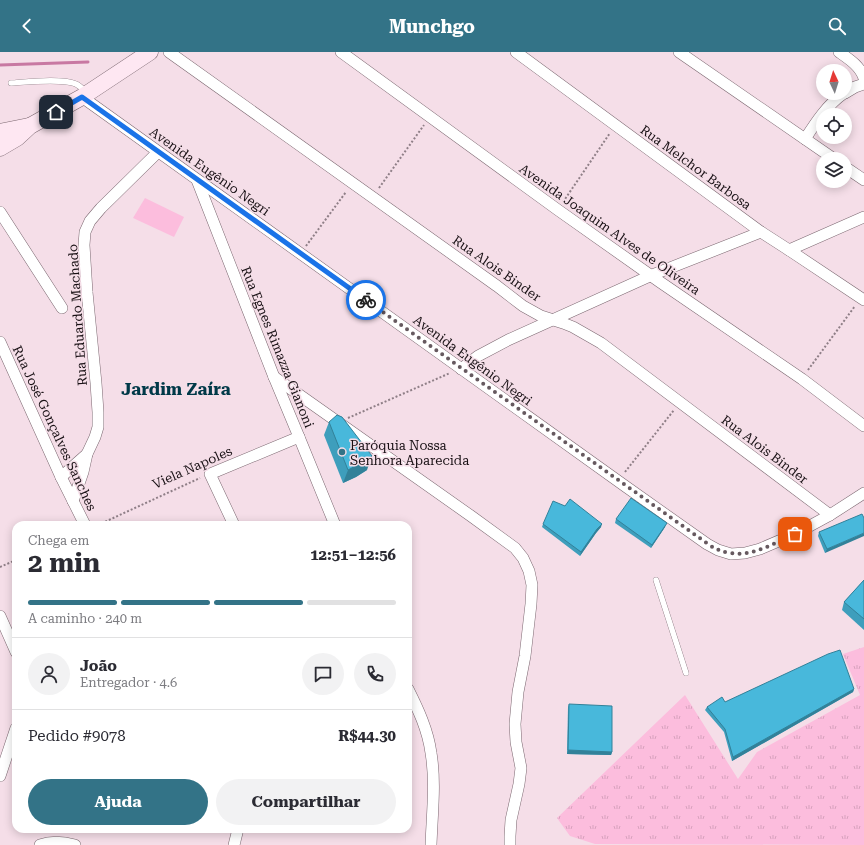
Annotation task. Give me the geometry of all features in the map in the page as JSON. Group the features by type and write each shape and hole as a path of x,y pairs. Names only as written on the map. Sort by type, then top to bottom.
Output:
{"street":[{"path":"0,148 17,138 30,126 85,95 150,52"},
{"name":"Rua Alois Binder","path":"169,52 523,306 541,316 573,327 601,343 830,515"},
{"name":"Avenida Joaquim Alves de Oliveira","path":"341,52 558,210 802,379 864,426"},
{"path":"679,52 824,152"},
{"path":"839,52 862,72 864,78"},
{"name":"Rua Melchor Barbosa","path":"519,53 761,232 862,299"},
{"path":"852,89 864,84"},
{"name":"Avenida Eugênio Negri","path":"85,95 158,152 618,481 718,550 731,554 745,553 760,549 795,534 830,515 864,493"},
{"path":"804,139 834,100"},
{"path":"0,132 30,126"},
{"name":"Rua Eduardo Machado","path":"72,501 98,427 84,245 85,232 90,221 101,208 158,152"},
{"path":"852,172 864,180"},
{"name":"Rua Egnes Rimazza Gianoni","path":"196,179 274,377 333,521"},
{"path":"0,212 62,308"},
{"path":"789,250 864,217"},
{"path":"461,369 478,356 508,340 652,275 761,232"},
{"name":"Rua José Gonçalves Sanches","path":"0,342 72,501 83,521"},
{"path":"274,377 515,548 523,558 529,571 532,585 525,656 518,692 515,724 516,742 521,768 511,820 510,845"},
{"name":"Viela Napoles","path":"210,474 300,438"},
{"name":"Rua Eduardo Machado","path":"61,477 88,454"},
{"path":"210,474 232,521"},
{"path":"0,616 12,643"},
{"path":"412,698 426,731 431,752 433,780 431,845"},
{"path":"0,776 12,740"},
{"path":"234,845 237,833"},
{"path":"40,845 47,843 65,843 75,845"}],"lane":[{"path":"11,83 45,81 68,82 77,84 85,95"},
{"path":"656,580 686,673"}],"path":[{"path":"372,197 430,117"},
{"path":"558,210 615,125"},
{"path":"301,254 353,184"},
{"path":"802,379 862,299"},
{"path":"338,422 461,369"},
{"path":"618,481 680,403"},
{"name":"Viela Napoles","path":"107,521 210,474"},
{"path":"0,567 12,562"}],"green space":[{"path":"145,198 184,217 174,237 133,218"},
{"path":"864,647 864,845 595,844 570,836 557,818 685,695 738,779 757,752 860,695 843,654"}],"building":[{"path":"337,415 342,417 372,456 348,470 329,422"},
{"path":"631,498 667,523 652,545 616,519"},
{"path":"570,499 602,524 581,552 543,524 553,501 565,506"},
{"path":"862,514 864,518 864,533 827,549 819,532"},
{"path":"864,580 864,619 844,602"},
{"path":"840,650 854,689 733,757 725,729 707,707 722,697 725,702 828,654"},
{"path":"569,704 612,706 612,752 568,750"}],"waterway":[{"path":"0,65 88,62"}],"way so far":[{"path":"366,300 636,494 718,550 731,554 745,553 760,549 795,534"}],"place":[{"name":"Paróquia Nossa Senhora Aparecida","path":"342,452"}],"district":[{"name":"Jardim Zaíra","path":"176,389"}],"route":[{"path":"56,112 82,97 366,300"}]}
